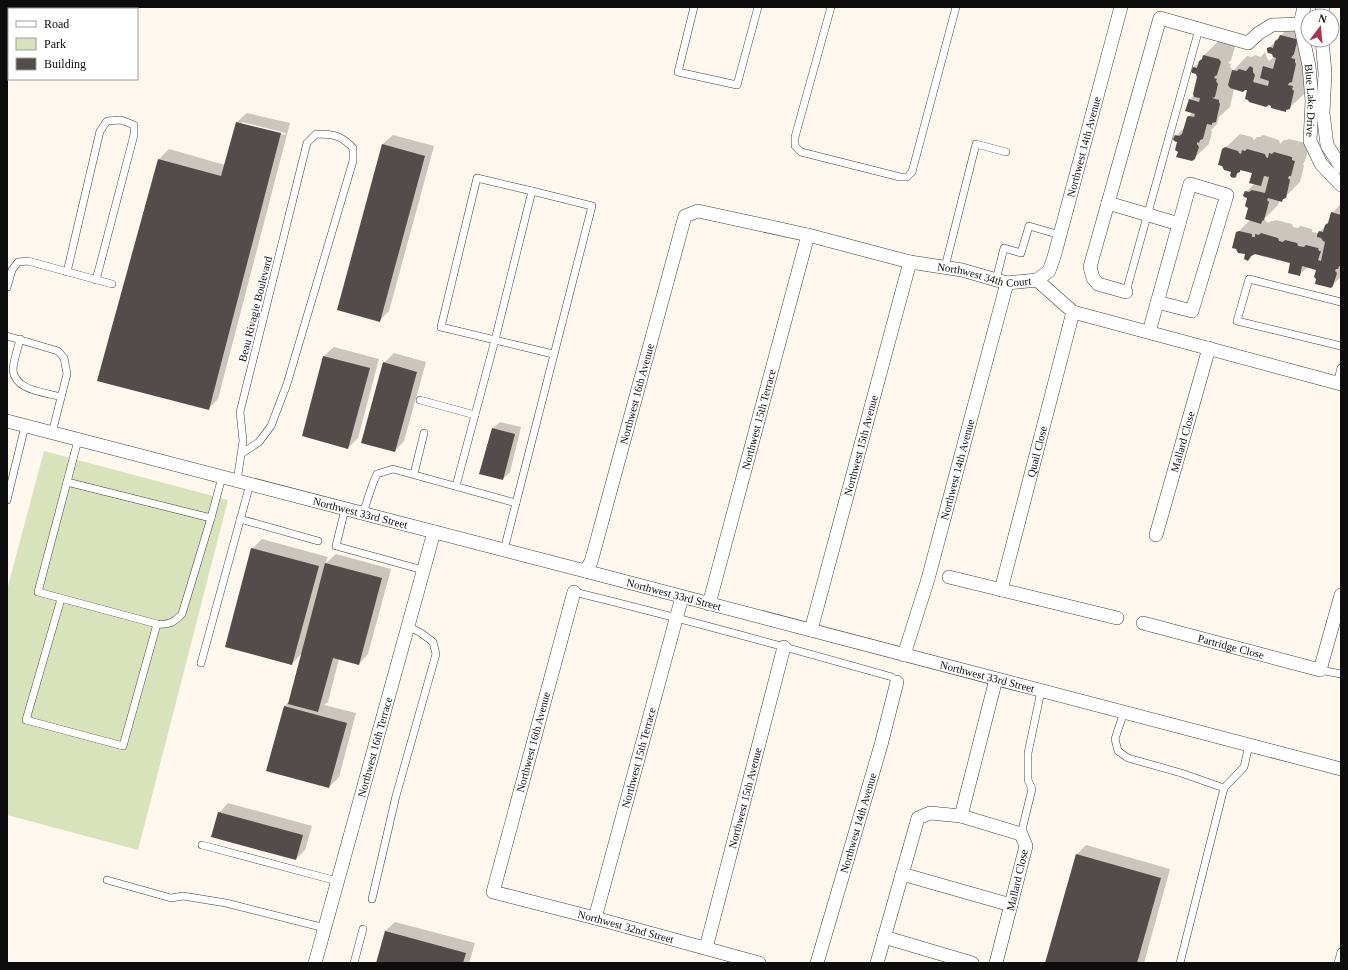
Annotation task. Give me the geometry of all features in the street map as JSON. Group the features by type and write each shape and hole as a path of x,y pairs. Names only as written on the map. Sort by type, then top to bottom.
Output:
{"street":[{"name":"Northwest 14th Avenue","path":"1037,280 1049,271 1054,258 1120,7"},
{"path":"1126,292 1098,284 1093,278 1090,267 1160,18 1248,43 1258,33 1272,25 1300,24"},
{"name":"Blue Lake Drive","path":"1305,48 1309,66 1312,101 1310,142 1321,164 1341,185"},
{"name":"Blue Lake Drive","path":"1323,48 1325,73 1322,113 1327,145 1341,167"},
{"path":"1149,332 1157,302 1190,184 1227,195 1192,312 1157,302"},
{"path":"1108,204 1179,224"},
{"name":"Northwest 34th Court","path":"685,216 698,211 808,235 910,262 962,270 1001,281 1037,280 1073,312 1339,384"},
{"name":"Northwest 16th Avenue","path":"585,571 591,562 685,216"},
{"name":"Northwest 15th Terrace","path":"709,604 808,235"},
{"name":"Northwest 15th Avenue","path":"811,630 910,262"},
{"name":"Northwest 14th Avenue","path":"904,654 928,579 1001,281"},
{"name":"Quail Close","path":"1001,590 1073,312"},
{"name":"Mallard Close","path":"1156,535 1209,348"},
{"name":"Northwest 33rd Street","path":"7,421 904,654 1341,770"},
{"name":"Northwest 16th Terrace","path":"315,963 434,532"},
{"path":"949,577 1117,618"},
{"name":"Northwest 16th Avenue","path":"493,892 574,592"},
{"path":"1320,670 1341,595"},
{"name":"Northwest 15th Terrace","path":"595,918 682,597"},
{"name":"Partridge Close","path":"1142,623 1320,670"},
{"name":"Northwest 15th Avenue","path":"706,948 784,647"},
{"path":"961,816 996,679"},
{"name":"Northwest 14th Avenue","path":"818,963 881,745 897,682"},
{"name":"Mallard Close","path":"902,874 918,818 930,813 961,816 1021,834 1026,846 996,963"},
{"path":"877,963 902,874 1011,905"},
{"name":"Northwest 32nd Street","path":"493,892 759,963"},
{"path":"884,937 972,963"}],"lane":[{"path":"694,7 678,72 737,85 758,7"},
{"path":"831,7 795,137 795,146 801,152 900,177 907,177 912,172 956,7"},
{"path":"1126,292 1199,29"},
{"path":"67,272 100,131 107,121 122,120 134,126 134,135 96,280"},
{"name":"Beau Rivagie Boulevard","path":"237,481 241,454 243,441 240,412 307,143 316,134 332,134 346,140 353,148 353,161 287,384 271,426 259,442 241,454"},
{"path":"945,267 976,144 1006,152"},
{"path":"504,550 592,206 477,178 441,327 553,354"},
{"path":"456,486 495,340 532,191"},
{"path":"1001,281 1004,248 1021,253 1029,226 1060,235"},
{"path":"7,287 12,270 18,262 28,261 112,284"},
{"path":"1341,302 1250,279 1236,321 1341,346"},
{"path":"7,336 58,351 64,358 67,374 52,433"},
{"path":"20,339 13,370 16,381 23,386 61,397"},
{"path":"1339,384 1341,368"},
{"path":"420,400 475,415"},
{"path":"7,500 25,426"},
{"path":"414,474 424,432"},
{"path":"78,440 38,592 156,624 165,625 175,622 182,614 222,477"},
{"path":"363,513 377,474 393,469 516,503"},
{"path":"67,482 211,518"},
{"path":"201,663 250,484"},
{"path":"345,509 336,546 423,570"},
{"path":"240,519 318,540"},
{"path":"574,592 676,617 892,677 897,682"},
{"path":"61,599 26,720 123,746 156,624"},
{"path":"372,899 396,796 436,654 433,642 421,632 408,626"},
{"path":"1320,670 1341,674"},
{"path":"1021,834 1032,789 1028,780 1028,753 1041,691"},
{"path":"1124,712 1115,739 1118,751 1128,758 1181,773 1224,788"},
{"path":"1180,963 1224,788 1244,767 1249,745"},
{"path":"202,845 337,881"},
{"path":"107,880 171,898 182,896 226,903 325,928"},
{"path":"354,963 363,929"},
{"path":"1338,963 1341,952"}],"green space":[{"path":"44,451 228,500 138,850 7,815 7,590"}],"building":[{"path":"1280,35 1296,39 1297,42 1294,54 1291,58 1295,59 1296,64 1292,82 1288,85 1293,86 1292,89 1294,91 1290,109 1286,110 1286,112 1271,108 1269,105 1266,107 1249,102 1245,99 1247,90 1243,92 1230,88 1228,85 1232,70 1237,71 1239,69 1246,71 1250,66 1253,68 1255,75 1253,82 1268,86 1269,81 1260,78 1263,66 1273,69 1276,58 1273,57 1272,54 1268,53 1267,48 1273,48 1275,41"},
{"path":"1203,55 1219,59 1221,62 1217,75 1214,78 1217,79 1216,81 1218,84 1215,97 1212,98 1219,100 1220,104 1216,122 1212,123 1212,125 1207,124 1203,139 1200,140 1199,143 1197,142 1199,147 1195,159 1192,161 1176,157 1178,152 1175,150 1177,142 1173,139 1175,135 1179,136 1182,134 1187,117 1194,117 1195,114 1185,111 1189,99 1199,102 1200,98 1194,97 1193,94 1197,77 1196,74 1192,73 1191,71 1193,67 1197,68"},
{"path":"236,122 281,133 209,410 97,381 158,159 221,176"},
{"path":"382,144 425,156 380,322 337,310"},
{"path":"1225,147 1238,151 1241,154 1242,150 1245,151 1247,149 1265,154 1268,158 1269,153 1272,154 1274,152 1292,157 1292,160 1295,161 1291,176 1288,178 1290,180 1286,198 1283,199 1282,202 1268,198 1267,200 1269,202 1264,220 1261,224 1245,219 1248,208 1245,206 1247,198 1243,195 1245,191 1249,192 1252,190 1265,193 1269,177 1264,176 1261,186 1249,183 1252,173 1240,170 1236,177 1231,177 1231,172 1224,170 1222,166 1218,165 1222,149"},
{"path":"1331,212 1341,215 1341,267 1339,266 1335,271 1337,273 1331,288 1315,284 1316,279 1314,277 1316,270 1302,266 1300,276 1288,273 1290,263 1255,254 1251,256 1248,261 1244,259 1245,254 1238,253 1236,249 1232,248 1236,232 1239,231 1252,234 1252,237 1255,237 1255,234 1259,235 1261,233 1278,238 1279,241 1283,242 1285,240 1297,243 1298,246 1304,247 1306,245 1318,248 1319,251 1321,251 1318,260 1321,261 1325,242 1321,238 1317,237 1317,235 1319,231 1323,232 1325,225 1328,223"},
{"path":"323,356 370,368 348,449 302,436"},
{"path":"383,362 417,372 395,452 361,443"},
{"path":"492,428 515,434 503,480 479,474"},
{"path":"251,548 319,566 292,665 225,647"},
{"path":"325,563 382,578 359,665 333,658 318,712 288,704"},
{"path":"284,706 347,723 329,788 266,771"},
{"path":"218,812 303,835 296,860 211,837"},
{"path":"1076,854 1161,878 1137,963 1045,963"},
{"path":"385,931 466,953 463,963 376,963"}]}
